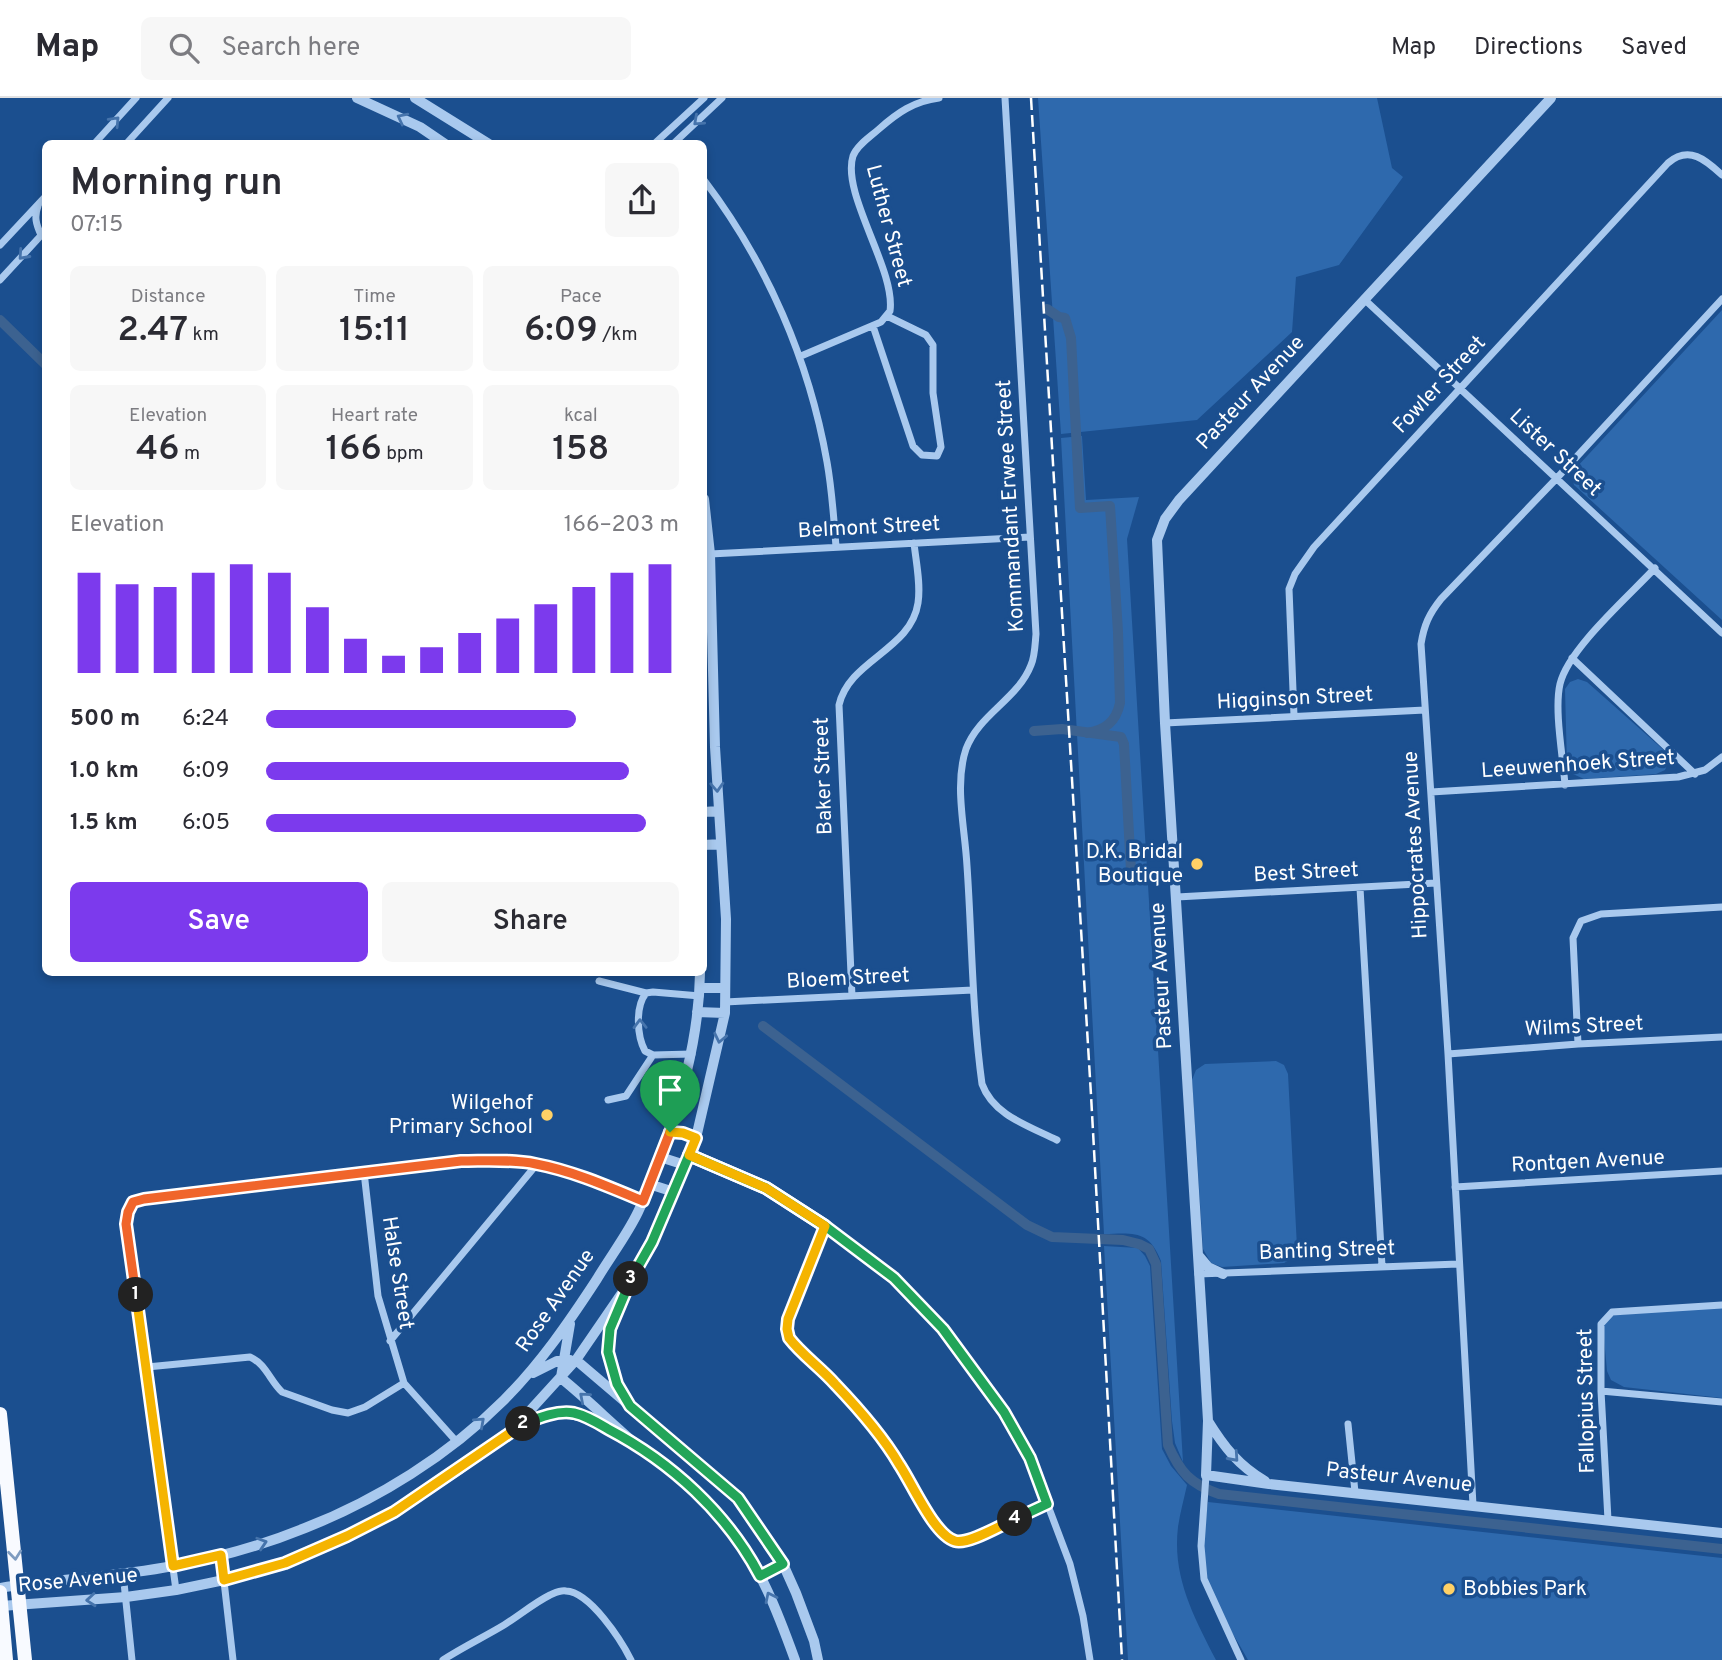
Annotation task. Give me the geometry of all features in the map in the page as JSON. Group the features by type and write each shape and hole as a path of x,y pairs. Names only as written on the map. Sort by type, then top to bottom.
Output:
{"highway":[{"path":"0,1414 25,1660"},
{"path":"0,1595 6,1660"}],"street":[{"path":"98,140 136,98"},
{"path":"130,140 168,98"},
{"path":"357,98 420,127 439,140"},
{"path":"415,98 481,140"},
{"path":"658,140 704,98"},
{"path":"676,140 722,98"},
{"name":"Luther Street","path":"801,356 873,326 887,316 891,304 889,290 853,180 853,157 860,145 891,118 912,104 939,98"},
{"name":"Kommandant Erwee Street","path":"1005,98 1036,634 1032,663 1010,694 981,722 966,749 961,773 973,990 980,1071 985,1094 1005,1113 1057,1140"},
{"name":"Pasteur Avenue","path":"1546,100 1180,500 1161,528 1156,552 1208,1421 1206,1476 1722,1533"},
{"path":"666,132 671,140"},
{"name":"Fowler Street","path":"1294,716 1289,599 1295,574 1335,524 1673,159 1684,155 1697,156 1722,176"},
{"path":"707,184 763,273 801,356 825,452 836,547"},
{"path":"0,245 42,200"},
{"path":"38,204 36,224 42,232"},
{"path":"0,280 42,234"},
{"name":"Lister Street","path":"1364,299 1722,633"},
{"name":"Hippocrates Avenue","path":"1473,1504 1448,1054 1421,644 1423,626 1429,613 1722,299"},
{"path":"873,326 913,446 922,455 936,456 941,447 933,393 933,345 926,335 887,316"},
{"name":"Belmont Street","path":"710,554 1030,537"},
{"name":"Rose Avenue","path":"0,1595 20,1606 176,1590 285,1563 347,1536 394,1512 460,1469 515,1427 576,1360 624,1290 652,1242 696,1138 725,1008 726,919 718,811 707,568 710,554 707,539"},
{"name":"Baker Street","path":"852,996 839,705 841,693 850,680 906,631 913,620 918,602 914,543"},
{"path":"1565,785 1559,694 1563,676 1572,658 1655,568"},
{"path":"1572,658 1695,774"},
{"name":"Higginson Street","path":"1166,723 1425,710"},
{"name":"Leeuwenhoek Street","path":"1431,792 1565,785 1695,774 1722,757"},
{"path":"707,812 718,811"},
{"path":"707,845 721,844"},
{"name":"Best Street","path":"1177,897 1436,883"},
{"path":"1360,888 1382,1266"},
{"path":"1578,1044 1573,938 1581,921 1601,914 1722,907"},
{"name":"Rose Avenue","path":"0,1595 18,1585 173,1566 221,1555 304,1528 335,1515 396,1482 456,1441 503,1401 526,1377 570,1321 638,1213 670,1132 692,1054 701,976"},
{"path":"599,981 646,993 700,992 725,988"},
{"name":"Bloem Street","path":"725,1008 852,996 973,990"},
{"path":"646,993 639,1002 640,1036 645,1051 653,1055 692,1054"},
{"path":"697,1012 725,1008"},
{"name":"Wilms Street","path":"1448,1054 1722,1037"},
{"path":"608,1100 626,1096 653,1055"},
{"path":"670,1132 696,1138"},
{"path":"660,1157 687,1160 766,1188 825,1226 894,1278 943,1329 1004,1412 1030,1458 1070,1564 1083,1616 1090,1660"},
{"path":"176,1590 126,1224 133,1202 461,1161 537,1164 595,1181 643,1201"},
{"path":"390,1341 537,1164"},
{"name":"Rontgen Avenue","path":"1455,1187 1722,1171"},
{"name":"Halse Street","path":"365,1172 378,1296 404,1383 456,1441"},
{"path":"649,1184 674,1192"},
{"path":"638,1213 661,1221"},
{"path":"825,1226 788,1319 789,1338 835,1384 896,1458 928,1515 939,1529 952,1540 968,1541 1047,1504"},
{"path":"1197,1252 1208,1267 1223,1274"},
{"name":"Banting Street","path":"1198,1274 1458,1264"},
{"path":"624,1290 610,1329 608,1352 617,1384 630,1406"},
{"name":"Fallopius Street","path":"1608,1520 1601,1391 1601,1324 1606,1315 1624,1310 1722,1305"},
{"path":"570,1321 561,1378 636,1444 673,1472 728,1525 760,1576 778,1612 795,1660"},
{"path":"147,1367 250,1357 262,1365 274,1385 282,1392 342,1413 355,1412 404,1383"},
{"path":"526,1377 548,1365 563,1360 576,1360 738,1498 783,1564 814,1641 818,1660"},
{"path":"1601,1391 1722,1402"},
{"path":"515,1427 549,1415 575,1413 636,1444"},
{"path":"1208,1421 1222,1444 1242,1466 1269,1484"},
{"path":"1348,1424 1355,1492"},
{"path":"1206,1476 1201,1546 1204,1579 1241,1660"},
{"path":"221,1555 233,1660"},
{"path":"760,1576 783,1564"},
{"path":"123,1573 132,1660"},
{"path":"443,1660 543,1599 567,1591 576,1594 600,1615 617,1635 631,1660"}],"shaded area":[{"path":"1038,98 1377,98 1392,168 1403,177 1339,265 1296,277 1292,332 1197,420 1061,434"},
{"path":"1722,310 1722,620 1574,485 1572,477 1576,468"},
{"path":"1082,436 1086,500 1139,497 1127,539 1183,1462 1175,1443 1172,1421 1161,1261 1146,1239 1124,1233 1104,1234 1061,438"},
{"path":"1578,679 1587,682 1666,752 1668,763 1665,770 1656,774 1584,779 1573,774 1567,765 1565,689 1570,682"},
{"path":"1276,1061 1284,1065 1288,1074 1297,1247 1293,1258 1284,1263 1222,1267 1211,1263 1203,1249 1192,1080 1196,1070 1205,1064"},
{"path":"1104,1246 1138,1248 1150,1266 1162,1449 1171,1466 1187,1485 1178,1527 1178,1563 1186,1596 1216,1660 1128,1660"},
{"path":"1722,1307 1722,1398 1624,1387 1611,1380 1607,1371 1603,1327 1613,1315"},
{"name":"Bobbies Park","path":"1208,1502 1722,1558 1722,1660 1248,1660 1216,1604 1207,1579 1204,1543"}],"waterway":[{"path":"1047,309 1065,318 1071,338 1080,508 1110,506 1120,703 1109,724 1087,733"},
{"path":"0,320 42,361"},
{"path":"1034,731 1062,729 1121,737 1124,744 1131,870"},
{"path":"763,1026 1027,1225 1052,1237 1123,1240 1149,1249 1156,1264 1168,1445 1182,1470 1200,1486 1219,1494 1722,1549"}],"railway":[{"path":"1031,98 1122,1660"}],"place":[{"name":"D.K. Bridal Boutique","path":"1197,864"},
{"name":"Wilgehof Primary School","path":"547,1115"},
{"name":"Bobbies Park","path":"1449,1589"}],"route":[{"path":"670,1132 643,1201 595,1181 537,1164 461,1161 133,1202 126,1224 173,1566 221,1555 224,1580 285,1563 394,1512 460,1469 515,1427 535,1419 567,1412 584,1416 636,1444 673,1472 728,1525 760,1576 783,1564 738,1498 630,1406 617,1384 611,1366 608,1352 610,1329 624,1290 652,1242 689,1155 766,1188 825,1226 894,1278 943,1329 1004,1412 1030,1458 1047,1504 968,1541 958,1542 945,1535 928,1515 896,1458 858,1410 789,1338 788,1319 825,1226 766,1188 689,1155 696,1138 670,1132"}]}
